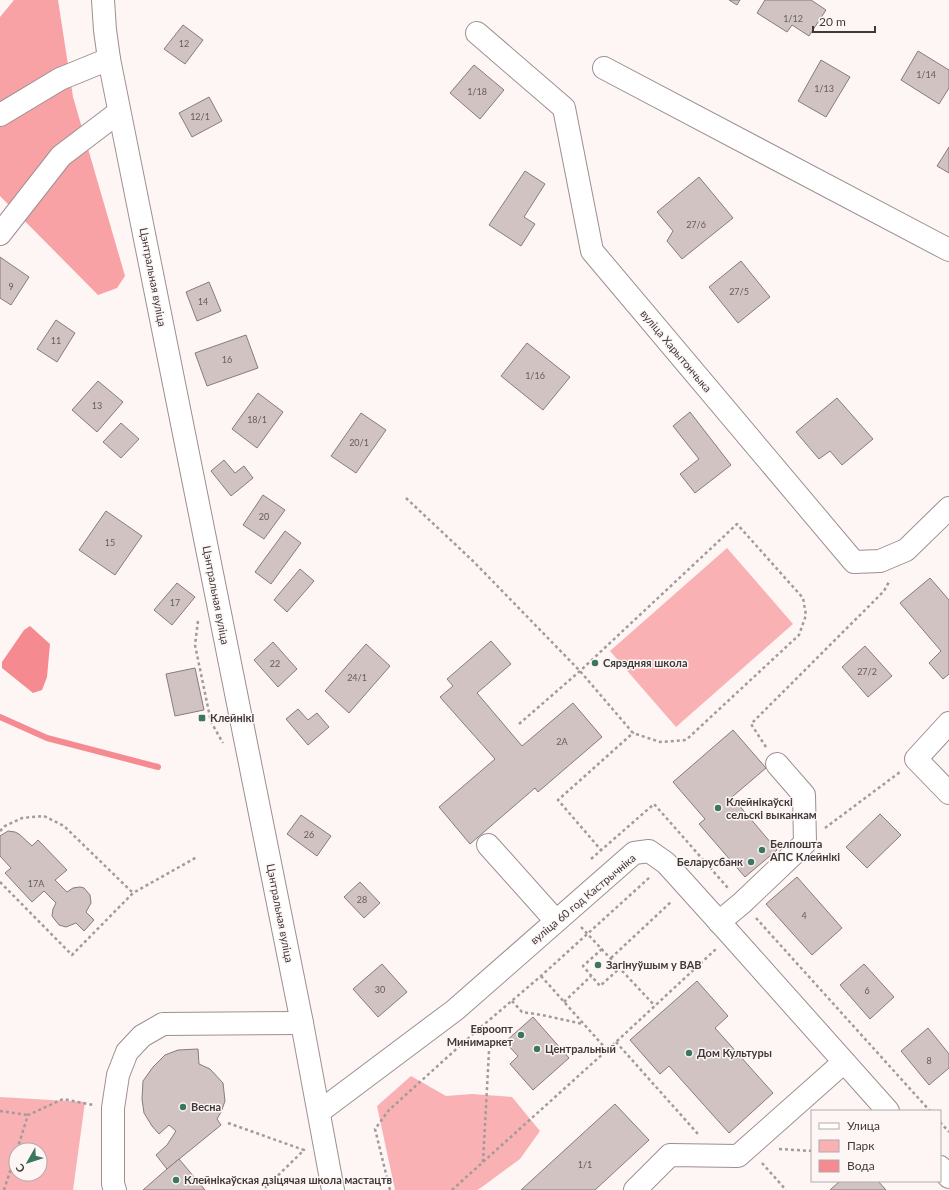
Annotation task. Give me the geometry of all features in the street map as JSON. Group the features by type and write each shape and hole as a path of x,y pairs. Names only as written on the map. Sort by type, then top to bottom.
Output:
{"street":[{"name":"Цэнтральная вуліца","path":"103,0 108,59 319,1112 338,1188"},
{"name":"вуліца Харытончыка","path":"477,33 564,108 592,251 854,562 880,561 906,550 949,508"},
{"path":"0,115 60,79 108,59"},
{"path":"604,68 949,250"},
{"path":"0,234 61,156 119,112"},
{"path":"949,724 916,759 949,793"},
{"path":"725,928 742,903 805,843 804,795 777,764"},
{"path":"488,846 561,916"},
{"name":"вуліца 60 год Кастрычніка","path":"319,1112 455,1010 634,852 649,851 666,863 887,1110"},
{"path":"114,1190 112,1108 118,1075 127,1052 142,1036 163,1024 302,1023"},
{"path":"636,1190 670,1155 738,1156 844,1062"},
{"path":"941,1168 949,1177"}],"path":[{"path":"406,498 473,561 580,671 633,732 660,742 686,740 800,635 806,615 803,598 737,524 580,671 519,724"},
{"path":"777,764 751,724 884,591 906,550"},
{"path":"601,850 558,800 633,732"},
{"path":"805,843 916,759"},
{"path":"590,860 654,804 929,1110"},
{"path":"0,831 5,826 22,818 44,816 64,826 133,893"},
{"path":"0,882 72,955 133,893 196,857"},
{"path":"390,1190 375,1130 390,1110 474,1033 541,976 666,863"},
{"path":"611,958 687,887"},
{"path":"561,916 588,934 655,1006"},
{"path":"452,1190 655,1006 725,928"},
{"path":"602,949 583,966 600,986 620,968"},
{"path":"541,976 607,1050"},
{"path":"564,1002 591,976"},
{"path":"512,1001 522,1012 584,1025"},
{"path":"616,1042 702,1139"},
{"path":"483,1162 489,1051"},
{"path":"0,1111 28,1115 63,1099 112,1108"},
{"path":"19,1142 28,1115"},
{"path":"228,1124 304,1150 263,1190"},
{"path":"748,1147 786,1190"},
{"path":"4,1190 8,1177"}],"green space":[{"path":"727,548 793,624 676,727 610,651"},
{"path":"411,1076 446,1096 472,1094 512,1097 540,1131 520,1159 477,1190 395,1190 377,1106"},
{"path":"0,1097 85,1102 73,1190 0,1190"}],"shaded area":[{"path":"14,0 58,0 73,97 125,276 117,288 98,295 0,196 0,17"}],"water":[{"path":"30,626 50,644 47,677 42,690 33,693 2,668 2,662 24,630"}],"building":[{"path":"729,0 740,0 737,5"},
{"path":"765,0 811,0 826,10 809,36 792,25 787,32 757,13"},
{"path":"183,25 203,40 185,64 164,49"},
{"path":"918,51 949,70 949,88 939,104 901,80"},
{"path":"821,60 850,77 826,117 798,101"},
{"path":"474,65 504,90 480,119 450,93"},
{"path":"209,97 222,121 192,137 179,113"},
{"path":"949,147 949,173 937,166"},
{"path":"525,171 545,184 524,217 535,224 521,246 489,225"},
{"path":"699,177 733,218 682,259 667,241 673,231 657,212"},
{"path":"0,257 29,277 11,305 0,298"},
{"path":"741,261 770,297 738,323 709,287"},
{"path":"209,282 221,311 197,321 186,292"},
{"path":"56,320 75,333 57,362 37,349"},
{"path":"246,335 258,368 207,386 195,353"},
{"path":"527,343 570,377 543,410 501,376"},
{"path":"98,381 123,402 97,432 72,410"},
{"path":"258,393 283,412 257,448 232,429"},
{"path":"837,398 873,439 842,465 830,451 819,459 796,432"},
{"path":"690,412 731,465 695,493 680,474 699,459 673,426"},
{"path":"361,413 386,430 356,473 331,456"},
{"path":"121,423 139,439 121,458 103,442"},
{"path":"224,460 235,473 244,466 253,478 231,496 211,471"},
{"path":"263,495 285,510 264,539 243,525"},
{"path":"106,511 142,536 115,575 79,550"},
{"path":"285,531 301,543 271,584 255,572"},
{"path":"300,569 314,581 287,612 274,600"},
{"path":"930,578 949,600 949,674 943,679 929,663 941,651 900,603"},
{"path":"177,583 195,597 172,625 154,610"},
{"path":"491,641 511,664 477,693 522,746 573,703 602,737 538,792 535,788 470,844 439,807 495,759 440,697 453,686 447,679"},
{"path":"273,642 297,669 278,687 254,660"},
{"path":"366,644 390,666 349,713 325,691"},
{"path":"865,646 892,676 868,697 842,667"},
{"path":"195,668 204,710 175,716 166,674"},
{"path":"298,709 308,720 317,713 329,727 308,745 286,719"},
{"name":"Клейнікаўскі сельскі выканкам","path":"733,730 766,768 732,797 777,850 745,877 699,824 705,819 673,782"},
{"path":"880,814 901,835 867,868 846,847"},
{"path":"301,815 331,836 317,856 287,834"},
{"path":"8,831 19,834 32,846 38,840 67,870 55,880 67,892 73,888 80,887 84,888 90,895 91,903 86,912 94,920 84,931 76,923 66,927 59,925 52,916 56,903 44,891 32,902 5,873 11,868 0,856 0,836"},
{"path":"797,877 842,928 812,955 766,904"},
{"path":"360,882 380,903 364,918 344,897"},
{"path":"382,964 407,992 378,1017 353,989"},
{"path":"864,964 894,997 870,1019 840,985"},
{"name":"Дом Культуры","path":"697,981 728,1016 715,1028 773,1093 729,1133 669,1066 660,1074 630,1040"},
{"name":"Центральный","path":"533,1017 569,1058 533,1090 510,1064 518,1056 505,1042"},
{"path":"928,1028 949,1054 949,1068 929,1085 901,1051"},
{"name":"Весна","path":"198,1049 199,1064 210,1069 223,1083 225,1101 217,1119 221,1125 167,1169 156,1155 167,1145 176,1131 169,1125 159,1134 152,1126 144,1113 142,1099 143,1081 153,1067 165,1055 178,1050"},
{"path":"615,1104 649,1140 595,1190 521,1190"},
{"name":"Клейнікаўская дзіцячая школа мастацтв","path":"179,1159 205,1190 143,1190 167,1169"},
{"path":"839,1182 879,1182 886,1190 830,1190"}],"waterway":[{"path":"0,717 47,738 158,767"}],"place":[{"name":"Сярэдняя школа","path":"595,663"},
{"name":"Клейнікі","path":"202,718"},
{"name":"Клейнікаўскі сельскі выканкам","path":"718,808"},
{"name":"Белпошта АПС Клейнікі","path":"762,850"},
{"name":"Беларусбанк","path":"751,862"},
{"name":"Загінуўшым у ВАВ","path":"598,965"},
{"name":"Евроопт Минимаркет","path":"521,1035"},
{"name":"Центральный","path":"537,1049"},
{"name":"Дом Культуры","path":"689,1053"},
{"name":"Весна","path":"183,1107"},
{"name":"Клейнікаўская дзіцячая школа мастацтв","path":"176,1180"}]}
